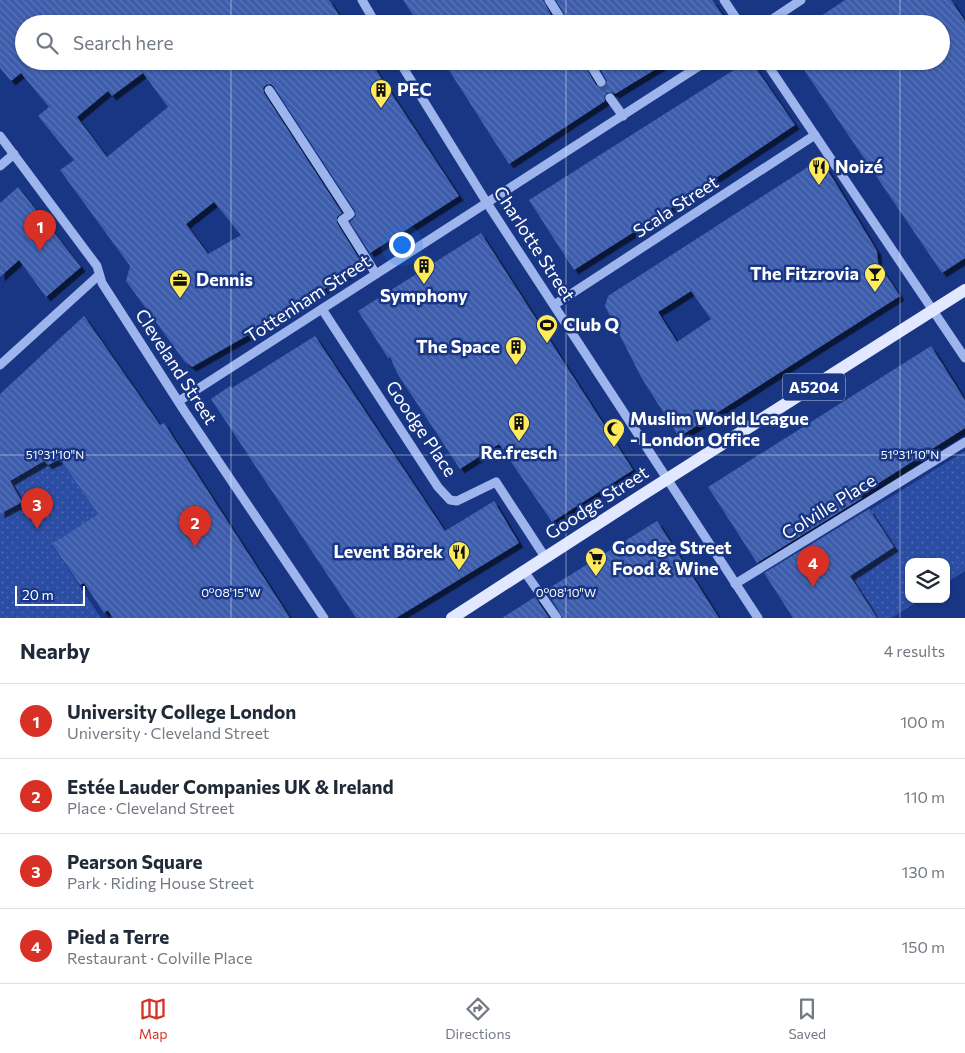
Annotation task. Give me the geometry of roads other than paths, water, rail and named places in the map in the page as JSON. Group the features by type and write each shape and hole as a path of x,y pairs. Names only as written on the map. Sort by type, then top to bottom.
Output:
{"main road":[{"name":"Goodge Street","path":"452,618 965,290"}],"street":[{"path":"362,0 371,15"},
{"path":"549,0 558,15"},
{"path":"724,0 734,15"},
{"path":"778,15 801,0"},
{"name":"Charlotte Street","path":"406,70 487,203 758,618"},
{"path":"594,70 601,82"},
{"name":"Tottenham Street","path":"179,402 693,70"},
{"path":"771,70 965,358"},
{"path":"268,90 350,214 342,220 376,274"},
{"path":"610,98 623,116"},
{"name":"Scala Street","path":"554,305 815,135"},
{"name":"Cleveland Street","path":"0,136 96,266 102,283 179,402 324,618"},
{"path":"0,166 14,154"},
{"path":"0,365 99,275"},
{"name":"Goodge Place","path":"322,309 438,487 450,500 458,501 496,482 545,557"},
{"name":"Colville Place","path":"736,584 965,442"},
{"path":"524,571 556,618"}],"tunnel":[{"path":"601,82 610,98"}],"place":[{"name":"PEC","path":"381,109"},
{"name":"Noizé","path":"819,186"},
{"name":"University College London","path":"40,251"},
{"name":"Symphony","path":"424,285"},
{"name":"The Fitzrovia","path":"875,293"},
{"name":"Dennis","path":"180,299"},
{"name":"Club Q","path":"547,344"},
{"name":"The Space","path":"516,366"},
{"name":"Re.fresch","path":"519,442"},
{"name":"Muslim World League - London Office","path":"614,448"},
{"name":"Pearson Square","path":"37,529"},
{"name":"Estée Lauder Companies UK & Ireland","path":"195,547"},
{"name":"Levent Börek","path":"459,571"},
{"name":"Goodge Street Food & Wine","path":"596,577"},
{"name":"Pied a Terre","path":"813,587"}]}
